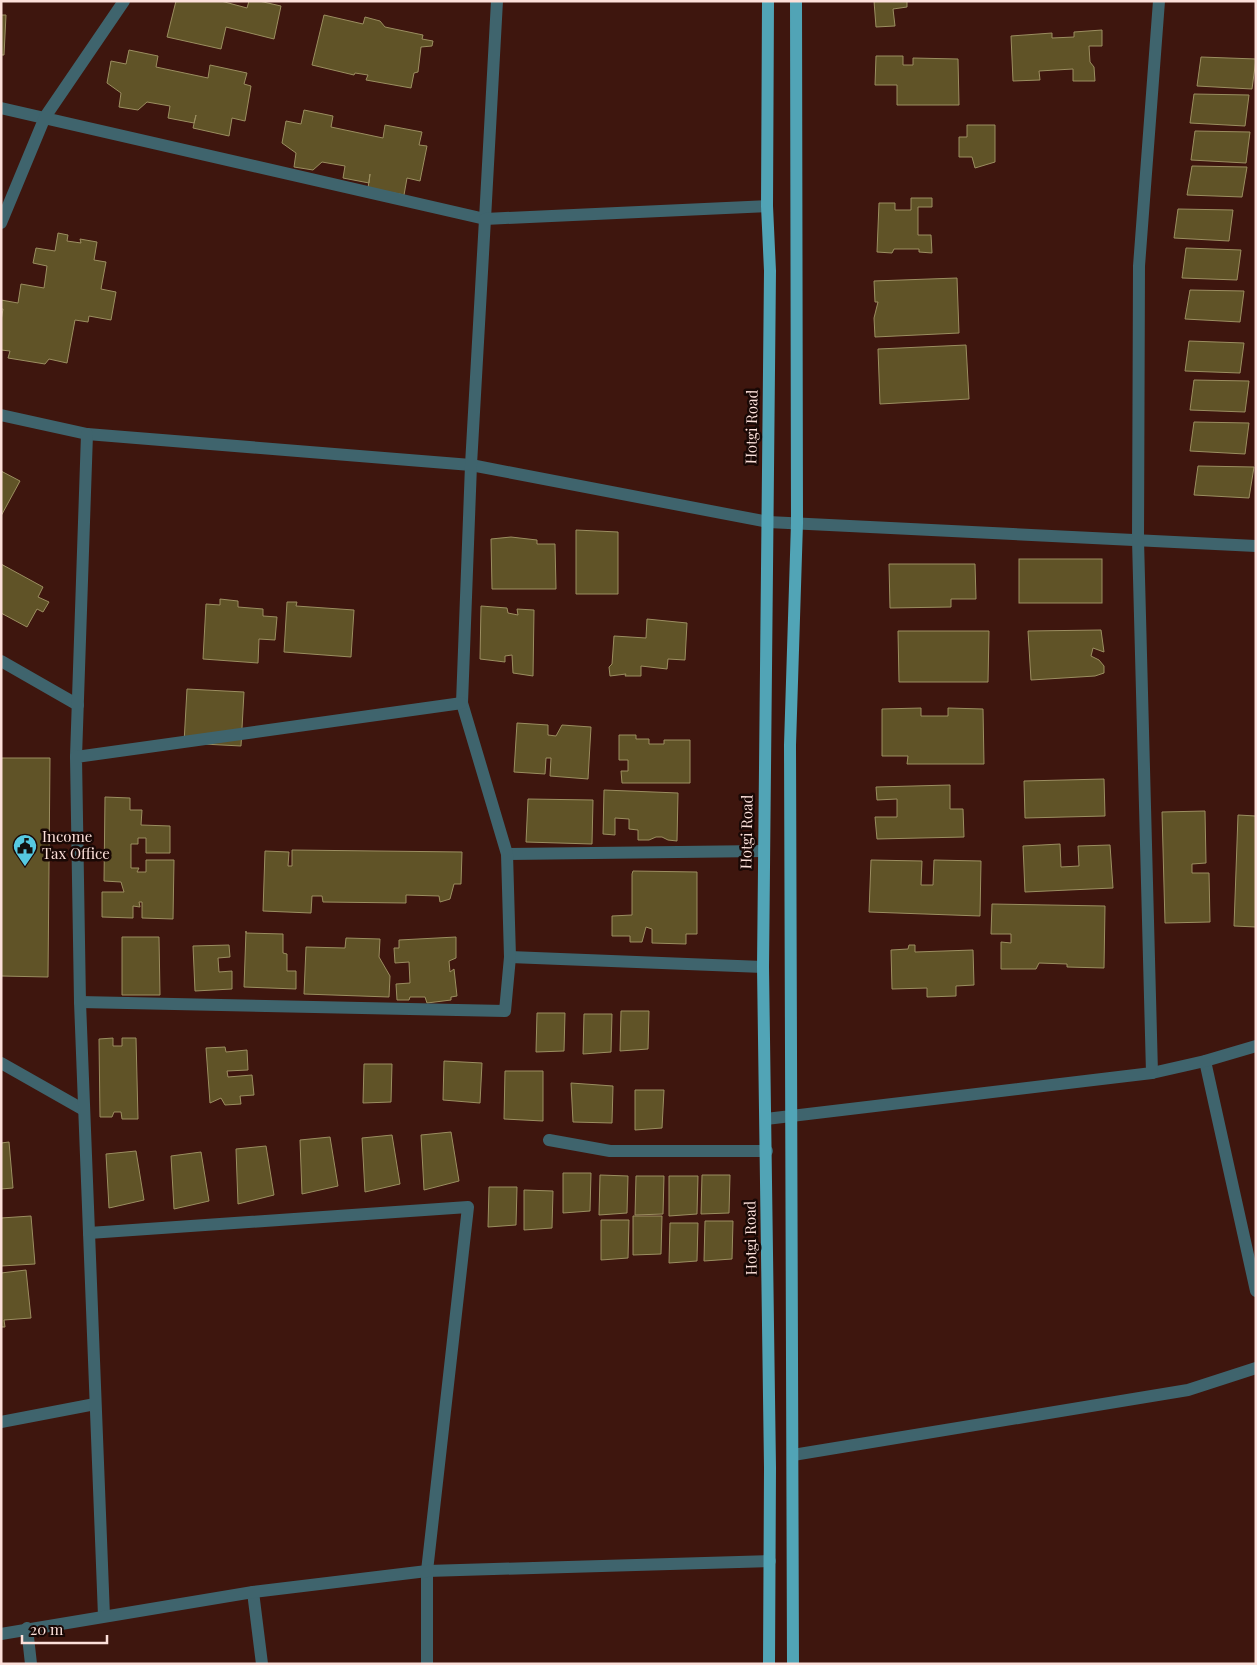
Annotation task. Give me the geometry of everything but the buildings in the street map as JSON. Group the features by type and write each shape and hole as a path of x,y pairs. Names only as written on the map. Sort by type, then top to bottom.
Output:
{"main road":[{"name":"Hotgi Road","path":"768,1 767,206 770,271 763,967 770,1561 769,1664"},
{"path":"794,1664 790,746 797,523 796,1"}],"street":[{"path":"1,223 45,117 124,1"},
{"path":"80,1002 506,1011 510,957 507,854 462,703 471,465 497,1"},
{"path":"1152,1073 1138,540 1138,266 1160,1"},
{"path":"1,108 485,219 767,206"},
{"path":"1,415 87,434 471,465 768,522 1256,546"},
{"path":"87,434 76,757 80,1002 104,1616"},
{"path":"1,661 78,705"},
{"path":"76,757 462,703"},
{"path":"507,854 763,851"},
{"path":"510,957 763,967"},
{"path":"766,1119 1152,1073 1205,1061 1256,1046"},
{"path":"1205,1061 1256,1291"},
{"path":"1,1063 84,1110"},
{"path":"549,1140 610,1151 766,1151"},
{"path":"89,1233 468,1207 427,1571 427,1664"},
{"path":"793,1455 1188,1390 1256,1368"},
{"path":"1,1422 95,1404"},
{"path":"1,1634 26,1628 253,1592 427,1571 770,1561"},
{"path":"253,1592 262,1664"},
{"path":"26,1628 31,1664"}],"place":[{"name":"Income Tax Office","path":"25,867"}]}
